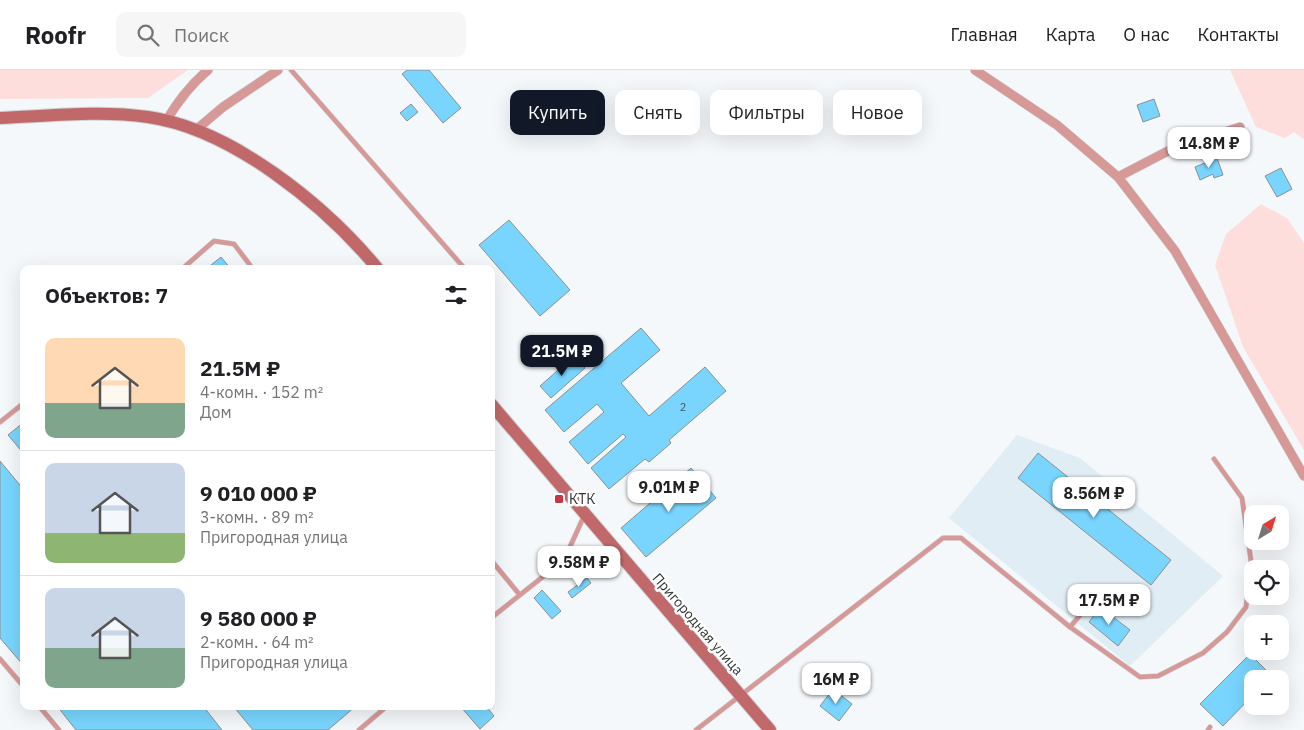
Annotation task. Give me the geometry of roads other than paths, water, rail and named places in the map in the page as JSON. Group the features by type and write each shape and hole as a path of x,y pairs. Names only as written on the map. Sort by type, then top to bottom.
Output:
{"street":[{"path":"166,120 193,82 208,70"},
{"path":"197,130 223,106 278,70"},
{"path":"975,70 1058,125 1118,177 1175,251 1304,476"},
{"path":"0,118 117,115 166,120 197,130 253,160 291,187 351,238 375,265"},
{"path":"1118,177 1168,150 1240,127"},
{"name":"Пригородная улица","path":"495,409 770,730"}],"lane":[{"path":"291,70 462,265"},
{"path":"187,265 214,241 234,244 250,265"},
{"path":"0,422 20,406"},
{"path":"696,730 943,538 961,538 1070,627 1140,676 1158,676 1204,653 1227,632 1246,607 1251,561 1242,498 1214,459"},
{"path":"495,615 564,560 584,515"},
{"path":"495,565 519,594"},
{"path":"1070,627 1098,594"},
{"path":"0,659 20,682"},
{"path":"43,710 59,730"},
{"path":"359,730 382,710"}],"place":[{"name":"КТК","path":"559,499"}]}
